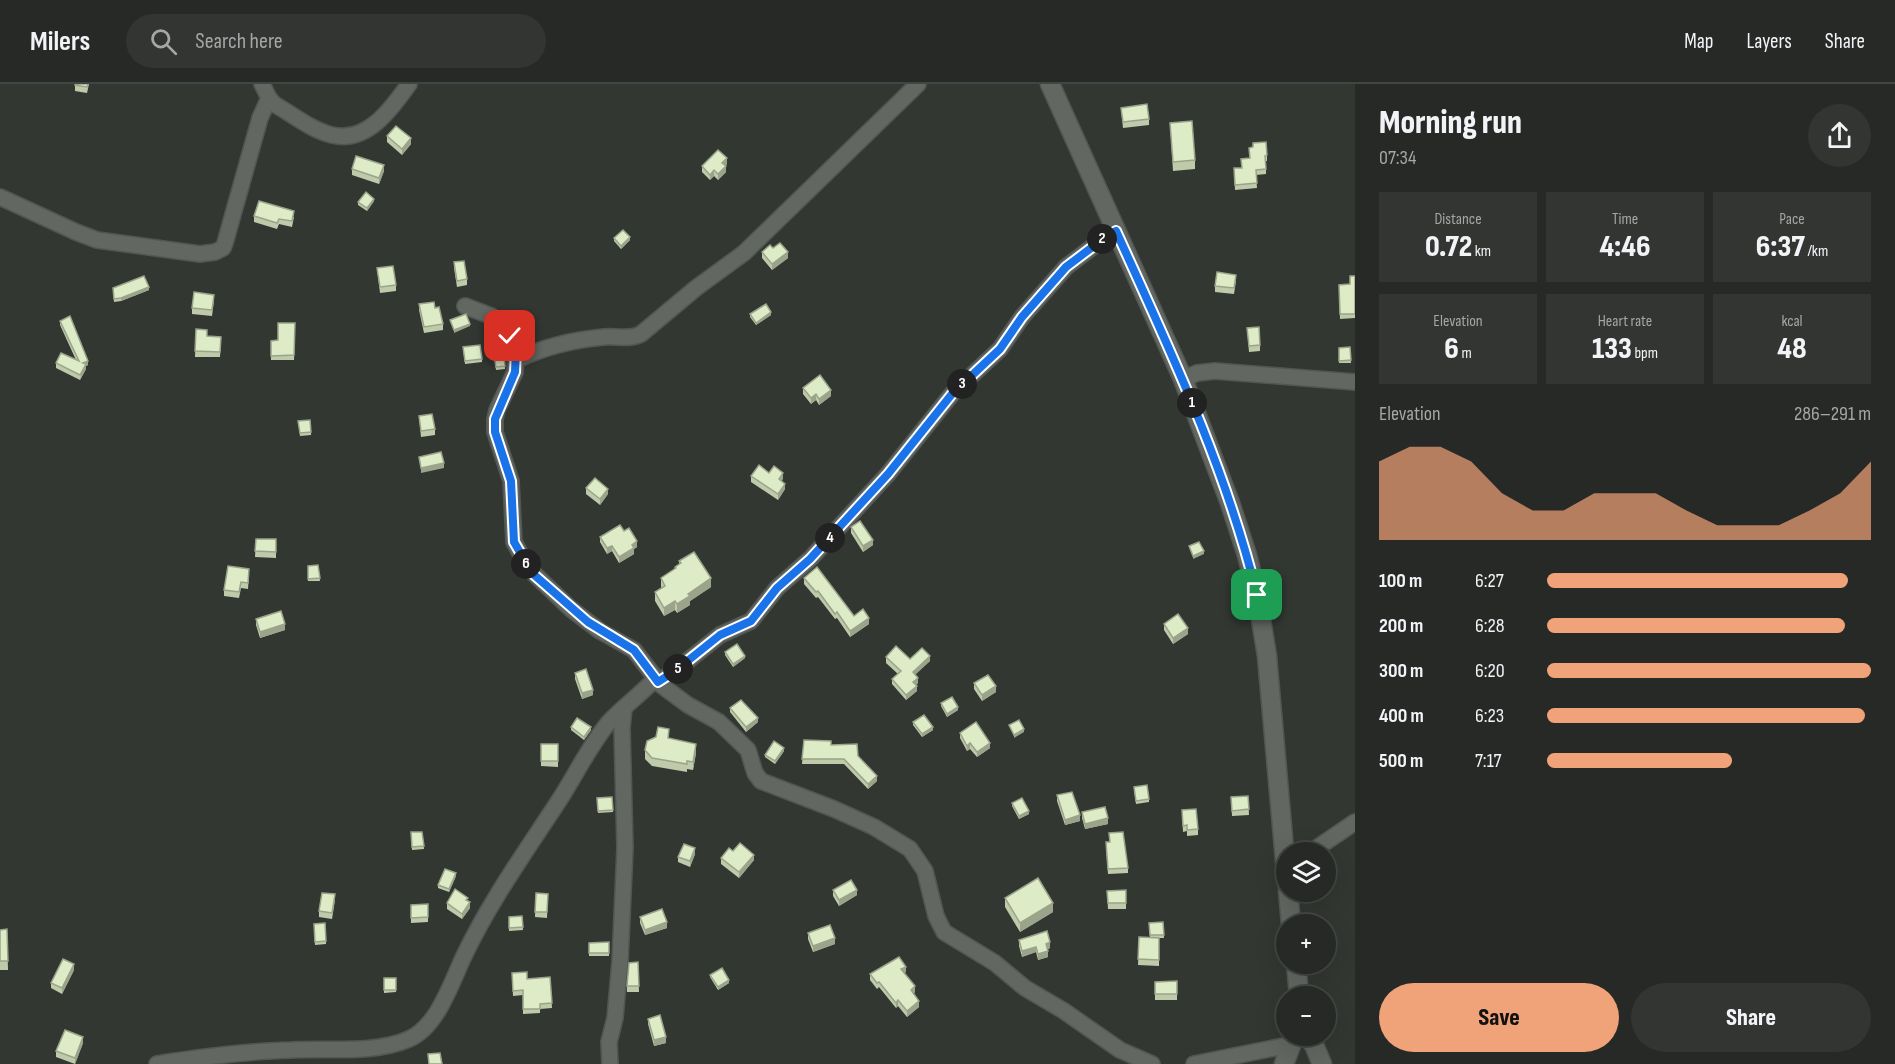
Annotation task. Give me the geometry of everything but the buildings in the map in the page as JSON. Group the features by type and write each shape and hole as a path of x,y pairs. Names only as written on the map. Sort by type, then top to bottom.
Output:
{"street":[{"path":"265,91 274,104 320,131 333,136 341,136 369,128 382,118 409,84"},
{"path":"517,360 550,345 611,337 632,337 641,334 696,288 744,253 918,84"},
{"path":"1050,84 1183,379 1248,555 1267,656 1285,842"},
{"path":"0,197 97,240 131,243 180,252 200,254 215,252 223,248 225,243 260,118 265,91"},
{"path":"157,1064 243,1053 381,1047 403,1041 419,1033 435,1015 472,939 501,887 609,723 657,680 675,671 720,635 751,621 777,588 817,552 888,474 952,394 1000,349 1022,317 1066,267 1116,231"},
{"path":"465,306 491,316 502,325 516,350 515,372 495,419 495,432 511,481 514,542 532,573 580,616 600,631 634,650 657,680 688,705 719,722 748,750 755,773 761,781 864,823 910,849 925,872 936,916 944,932 995,963 1025,988 1064,1011 1120,1050 1152,1064"},
{"path":"1183,379 1197,373 1215,371 1355,382"},
{"path":"609,1064 609,1042 615,1018 620,962 625,824 622,728 624,708"},
{"path":"1326,842 1355,822"},
{"path":"1194,1064 1276,1044"},
{"path":"1284,1064 1290,1046"},
{"path":"1314,1046 1322,1064"}],"route":[{"path":"510,336 516,350 517,360 508,390 497,410 495,432 511,481 514,542 532,573 588,622 634,650 658,682 720,635 751,621 777,588 810,559 888,474 952,394 1000,349 1022,317 1066,267 1116,231 1183,379 1248,555 1257,595"}]}
